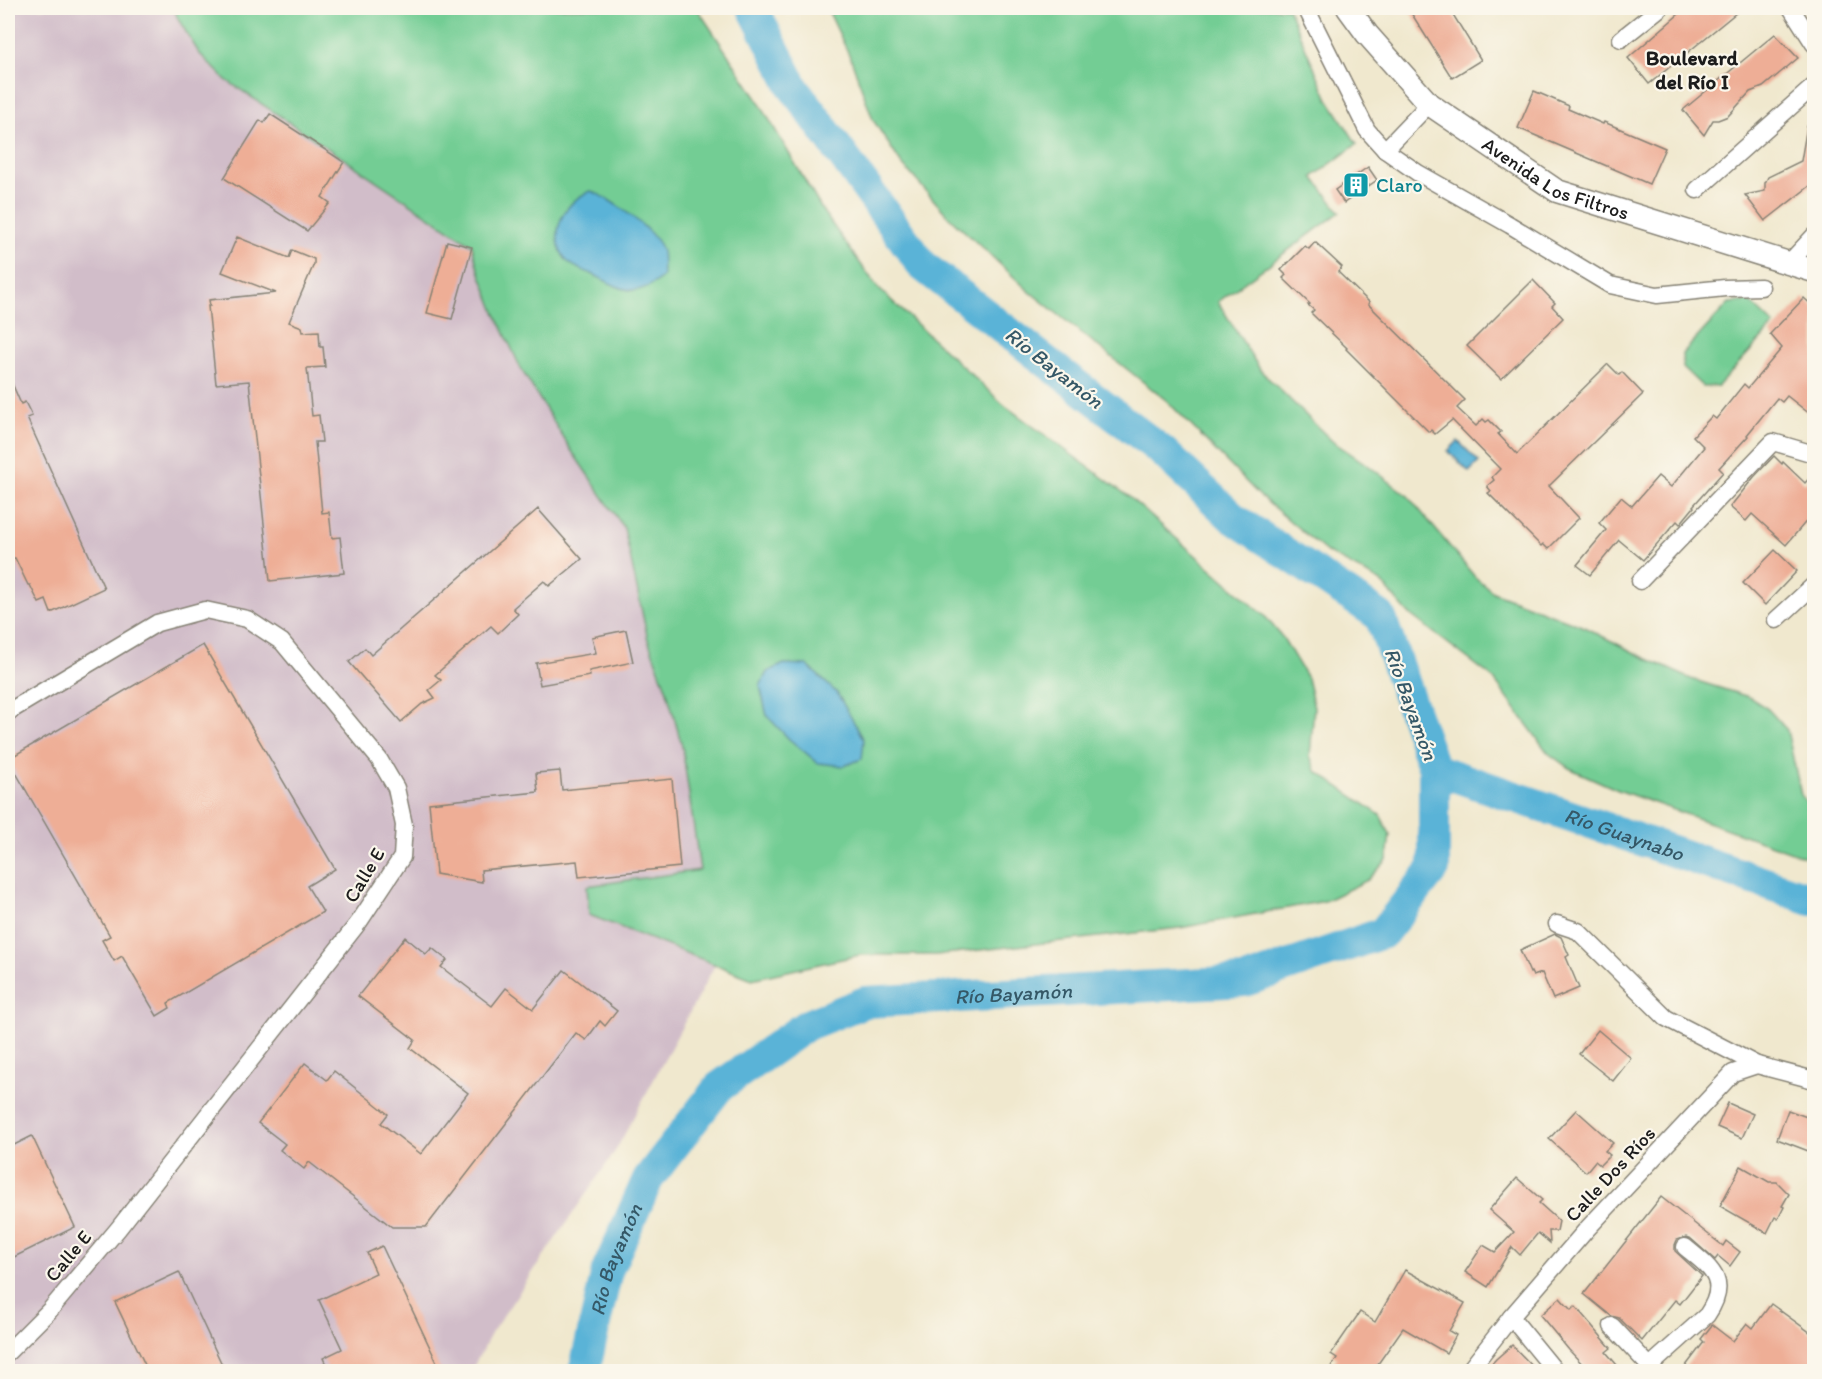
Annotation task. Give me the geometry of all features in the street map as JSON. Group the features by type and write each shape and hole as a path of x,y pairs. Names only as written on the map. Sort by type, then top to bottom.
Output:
{"main road":[{"name":"Avenida Los Filtros","path":"1348,8 1367,34 1429,104 1557,191 1815,271"}],"street":[{"path":"1306,8 1367,130 1385,150 1418,173 1610,285 1657,295 1761,287"},
{"path":"1621,39 1660,8"},
{"path":"1791,8 1815,44"},
{"path":"1697,190 1815,86"},
{"path":"1385,150 1429,104"},
{"path":"1789,263 1815,236"},
{"path":"1640,581 1773,442 1815,454"},
{"path":"1776,620 1815,585"},
{"name":"Calle E","path":"8,712 157,623 205,610 247,619 282,642 379,759 396,788 404,825 402,857 359,922 118,1229 50,1310 8,1352"},
{"path":"1557,924 1578,931 1666,1018 1757,1065 1815,1080"},
{"name":"Calle Dos Ríos","path":"1468,1371 1587,1229 1732,1073 1757,1065"},
{"path":"1612,1326 1652,1369 1707,1315 1717,1289 1713,1271 1685,1246"},
{"path":"1511,1317 1556,1371"}],"shaded area":[{"path":"8,8 174,8 226,80 472,245 495,312 521,369 571,450 624,528 648,640 666,688 682,746 700,870 587,886 589,915 715,965 616,1150 492,1332 471,1371 8,1371"}],"green space":[{"path":"174,8 697,8 756,97 824,213 878,288 1004,405 1128,496 1264,615 1283,638 1307,678 1314,707 1310,756 1316,771 1380,815 1390,834 1387,860 1368,880 1325,901 1180,928 936,955 860,955 752,979 589,915 587,886 700,870 682,746 666,688 648,640 624,528 571,450 521,369 495,312 472,245 226,80 199,53 178,19"},
{"path":"827,8 1288,8 1328,99 1357,144 1313,177 1340,212 1218,302 1261,371 1332,441 1408,496 1475,577 1493,592 1582,626 1691,679 1749,697 1768,709 1787,730 1801,795 1814,811 1814,860 1618,790 1569,768 1548,753 1492,677 1408,613 1380,581 1328,553 1260,496 1167,401 1030,292 948,216 901,163 873,120 851,59"},
{"path":"1749,301 1774,325 1718,386 1703,387 1683,368 1682,354 1729,303"}],"water":[{"path":"591,191 630,215 656,240 662,251 663,276 653,284 636,290 628,290 611,284 567,261 558,241 561,220 572,203"},
{"path":"1458,441 1479,462 1469,472 1448,451"},
{"path":"784,664 807,665 837,693 864,740 862,759 844,766 818,763 789,739 767,716 760,686 767,672"}],"building":[{"path":"1408,8 1449,8 1481,60 1452,78"},
{"path":"1686,8 1742,8 1649,84 1628,58"},
{"path":"1775,34 1798,58 1763,87 1750,92 1728,116 1713,120 1704,135 1683,110"},
{"path":"1534,91 1569,106 1568,109 1665,148 1649,184 1518,128"},
{"path":"270,114 344,162 322,197 330,203 307,231 224,178 260,120 264,123"},
{"path":"1807,126 1815,126 1815,182 1765,221 1745,195 1765,191 1768,177 1801,161"},
{"name":"Claro","path":"1368,167 1377,180 1344,203 1335,190"},
{"path":"237,237 289,258 292,250 314,259 314,264 289,322 302,327 303,332 319,331 320,347 323,347 325,367 307,368 312,416 319,415 322,442 315,442 322,513 329,512 332,538 340,537 344,573 270,581 249,381 216,384 208,306 210,306 209,300 276,293 222,272"},
{"path":"447,241 472,247 452,319 427,313"},
{"path":"1315,242 1342,267 1338,272 1369,302 1368,304 1465,400 1457,408 1476,426 1483,419 1486,422 1489,420 1501,432 1498,434 1517,454 1608,364 1619,375 1622,372 1643,394 1549,486 1579,518 1548,549 1543,544 1541,546 1488,493 1491,491 1487,486 1494,480 1492,477 1500,469 1452,420 1435,434 1431,430 1429,432 1311,313 1314,310 1308,305 1310,304 1283,278 1286,275 1281,270 1305,246 1309,249"},
{"path":"1533,280 1555,303 1552,306 1563,318 1501,379 1467,346"},
{"path":"1804,298 1815,308 1815,418 1787,396 1782,402 1777,398 1748,436 1719,468 1723,472 1680,524 1677,521 1643,560 1619,540 1590,575 1577,565 1606,530 1599,523 1621,497 1632,506 1658,476 1671,487 1704,447 1693,436 1712,416 1716,419 1744,384 1748,388 1782,348 1770,334"},
{"path":"8,374 21,404 25,402 32,416 27,418 104,588 51,613 46,600 39,603 15,558 8,561"},
{"path":"1774,456 1805,483 1815,472 1815,511 1786,545 1752,514 1746,521 1730,507"},
{"path":"538,509 582,559 549,586 544,581 513,608 518,614 498,633 491,626 435,675 441,680 429,690 435,698 422,704 401,722 349,662 365,648 371,655"},
{"path":"1775,550 1797,571 1765,605 1743,583"},
{"path":"626,630 633,662 589,671 590,676 540,685 536,663 596,653 592,637"},
{"path":"203,645 335,869 307,886 323,912 168,1003 170,1008 157,1016 122,956 114,961 102,940 110,936 8,759"},
{"path":"560,771 562,790 672,779 680,867 579,877 577,861 481,870 482,882 436,874 429,803 538,792 536,773"},
{"path":"1555,934 1561,937 1569,955 1566,957 1579,988 1553,999 1542,973 1533,976 1530,973 1520,950"},
{"path":"405,937 426,954 432,948 447,960 441,967 492,1006 506,988 533,1009 564,970 617,1011 605,1026 600,1021 586,1040 576,1033 426,1227 392,1227 309,1162 304,1169 280,1150 285,1144 258,1123 305,1063 327,1080 334,1071 388,1114 381,1123 421,1154 468,1093 410,1048 415,1040 358,996"},
{"path":"1598,1030 1631,1058 1613,1081 1579,1054"},
{"path":"1728,1103 1753,1114 1742,1138 1717,1127"},
{"path":"1576,1110 1613,1143 1605,1151 1610,1155 1600,1165 1595,1161 1586,1172 1549,1139"},
{"path":"1788,1110 1815,1120 1815,1142 1811,1152 1777,1139"},
{"path":"32,1136 75,1227 8,1260 8,1148"},
{"path":"1741,1166 1769,1182 1777,1182 1789,1194 1778,1219 1775,1217 1767,1233 1720,1206"},
{"path":"1517,1178 1542,1200 1539,1203 1559,1221 1557,1231 1549,1231 1550,1243 1538,1233 1520,1255 1512,1247 1488,1287 1465,1272 1483,1245 1495,1252 1514,1232 1489,1210"},
{"path":"1661,1197 1723,1246 1726,1241 1740,1252 1730,1266 1718,1256 1715,1260 1691,1239 1686,1237 1677,1240 1675,1251 1702,1276 1680,1304 1675,1300 1642,1341 1619,1318 1611,1316 1584,1294"},
{"path":"382,1246 441,1371 329,1371 323,1358 342,1349 319,1300 376,1273 367,1253"},
{"path":"1405,1270 1465,1303 1449,1331 1456,1335 1446,1353 1403,1328 1373,1371 1328,1371 1337,1358 1331,1354 1360,1312 1375,1322"},
{"path":"179,1272 225,1371 148,1371 115,1302"},
{"path":"1560,1298 1571,1310 1575,1306 1611,1348 1606,1352 1622,1371 1589,1371 1569,1350 1540,1315"},
{"path":"1771,1304 1815,1336 1815,1371 1682,1371 1704,1342 1701,1339 1712,1325 1733,1341 1747,1323 1753,1328"},
{"path":"1512,1345 1537,1371 1485,1371 1496,1359"}],"waterway":[{"name":"Río Bayamón","path":"584,1372 607,1271 648,1179 719,1087 807,1025 865,1002 1245,981 1383,933 1434,868 1434,769 1380,616 1233,518 1163,452 923,266 793,87 753,8"},
{"name":"Río Guaynabo","path":"1434,769 1814,900"}],"place":[{"name":"Claro","path":"1356,185"}],"district":[{"name":"Boulevard del Río I","path":"1692,70"}]}
